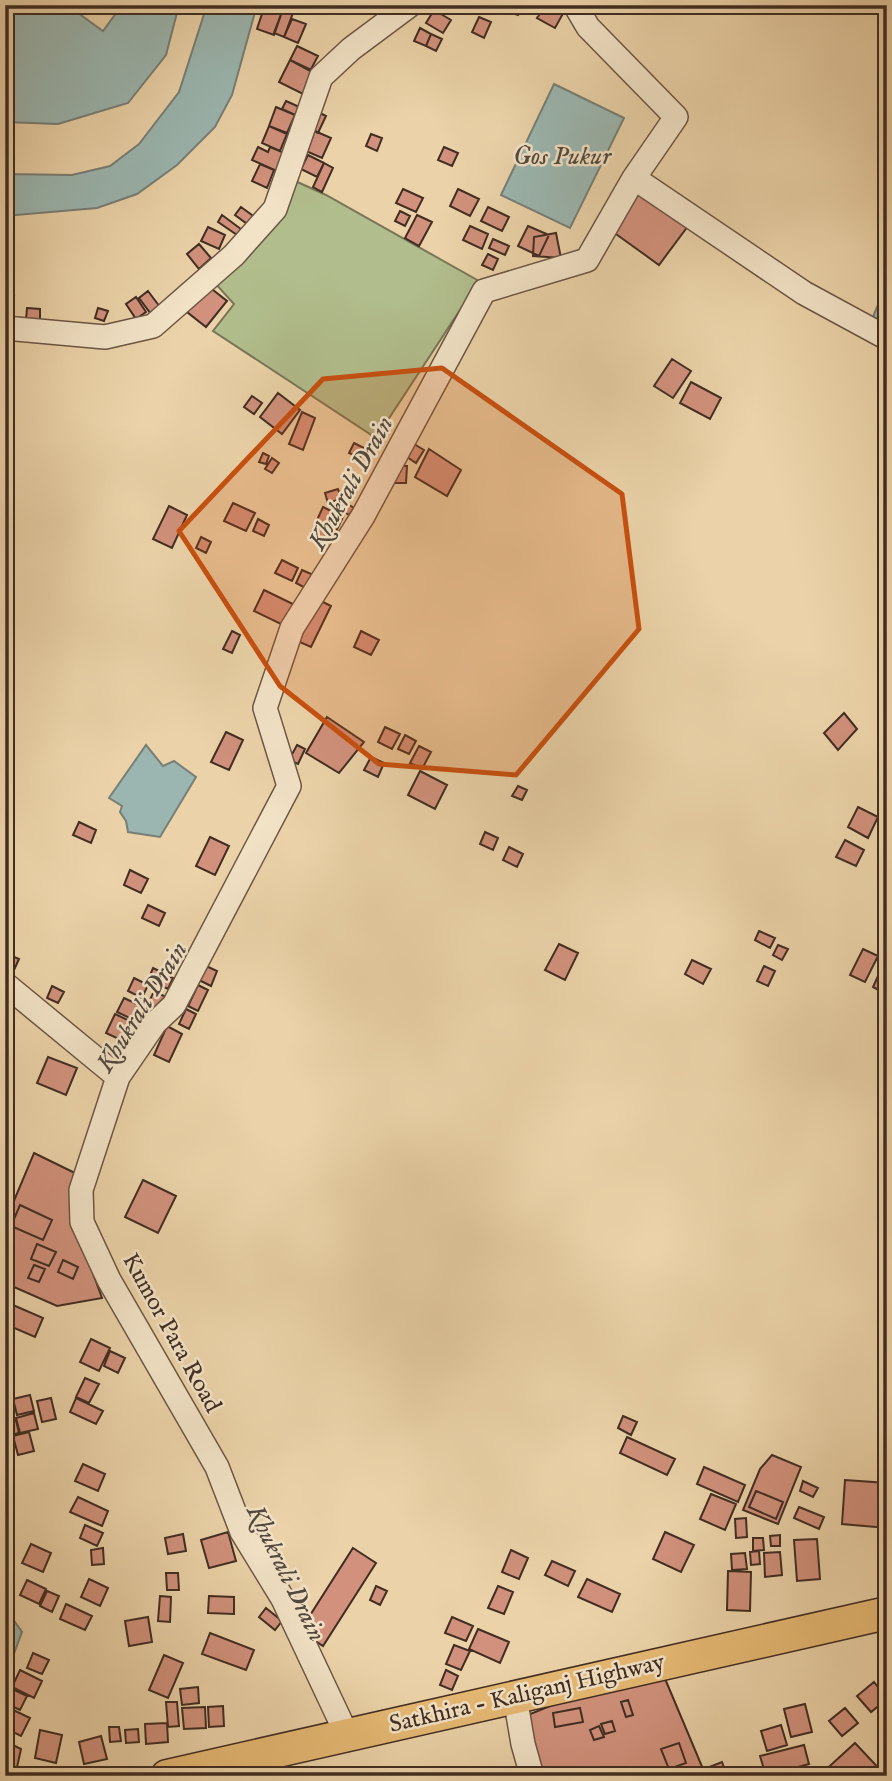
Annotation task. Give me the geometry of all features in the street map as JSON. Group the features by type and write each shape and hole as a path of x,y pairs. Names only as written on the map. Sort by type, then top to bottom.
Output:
{"highway":[{"name":"Satkhira - Kaliganj Highway","path":"167,1776 887,1613"}],"street":[{"path":"5,328 105,337 153,326 234,255 275,209 321,77 351,49 410,5"},
{"name":"Kumor Para Road","path":"347,1735 282,1599 242,1532 217,1467 109,1280 82,1222 80,1190 118,1077 155,1023 174,1005 289,786 265,708 292,628 363,516 484,291 587,260 634,178 676,117 588,27 575,5"},
{"path":"634,178 804,293 887,338"},
{"path":"5,984 118,1077"},
{"path":"514,1696 531,1776"}],"highlighted area":[{"path":"442,368 622,494 639,629 516,775 379,764 280,686 179,531 323,379"}],"green space":[{"path":"293,180 326,195 479,281 376,438 213,331 234,304 214,282"}],"water":[{"path":"5,5 14,12 16,5 67,5 103,31 122,5 179,5 166,55 128,103 58,124 5,122"},
{"path":"207,5 257,5 232,95 215,127 177,165 137,194 97,208 5,216 5,174 72,175 110,166 139,144 179,92"},
{"name":"Gos Pukur","path":"554,84 624,118 570,228 501,195"},
{"path":"887,284 887,325 872,319"},
{"path":"146,745 163,766 174,761 196,777 160,837 128,832 126,821 120,812 122,806 109,798"},
{"path":"5,1614 10,1615 22,1632 5,1678"}],"building":[{"path":"265,5 283,9 274,35 257,29"},
{"path":"442,5 460,5 457,12"},
{"path":"516,5 523,5 518,15 512,13"},
{"path":"523,5 539,5 543,7 539,15"},
{"path":"544,5 556,5 565,10 555,28 537,18"},
{"path":"283,9 293,13 284,37 274,33"},
{"path":"434,10 451,20 443,33 426,23"},
{"path":"479,17 491,22 484,38 472,32"},
{"path":"292,19 306,24 298,43 284,37"},
{"path":"420,28 431,34 426,46 414,41"},
{"path":"431,34 442,39 436,51 426,46"},
{"path":"297,46 318,56 310,71 290,60"},
{"path":"290,60 320,74 309,97 279,82"},
{"path":"286,101 306,110 302,118 282,109"},
{"path":"276,107 295,115 287,133 269,126"},
{"path":"316,111 326,116 318,133 308,128"},
{"path":"269,126 287,134 280,151 262,143"},
{"path":"308,128 331,138 322,158 299,148"},
{"path":"371,134 382,138 377,151 366,146"},
{"path":"258,147 268,152 270,147 287,154 279,172 252,160"},
{"path":"444,147 458,153 452,166 438,160"},
{"path":"308,155 324,163 317,177 301,169"},
{"path":"324,163 333,168 322,192 313,187"},
{"path":"260,164 274,170 267,188 252,181"},
{"path":"635,183 691,222 659,265 609,229"},
{"path":"403,189 423,198 416,212 396,203"},
{"path":"458,189 479,199 470,216 450,206"},
{"path":"241,207 256,218 250,226 235,215"},
{"path":"488,207 509,217 502,231 481,221"},
{"path":"400,211 410,216 405,226 395,221"},
{"path":"222,215 245,232 240,237 218,222"},
{"path":"417,215 432,222 419,246 405,238"},
{"path":"470,226 488,234 482,249 463,240"},
{"path":"528,226 549,235 539,256 518,246"},
{"path":"208,227 225,235 219,249 201,241"},
{"path":"556,233 561,258 533,256 534,237"},
{"path":"493,239 509,246 505,255 489,248"},
{"path":"199,244 211,258 199,269 187,254"},
{"path":"488,254 498,259 493,270 482,265"},
{"path":"208,286 227,301 206,327 187,312"},
{"path":"148,291 160,307 151,314 139,298"},
{"path":"6,293 14,296 8,311 5,309"},
{"path":"136,297 146,312 136,319 126,304"},
{"path":"27,308 40,309 40,321 26,320"},
{"path":"98,308 108,311 104,321 95,318"},
{"path":"672,359 691,371 673,398 654,386"},
{"path":"691,382 721,398 710,419 680,403"},
{"path":"278,393 300,410 282,434 260,417"},
{"path":"252,396 262,403 254,414 244,407"},
{"path":"302,412 315,418 303,450 289,444"},
{"path":"354,443 364,448 360,458 349,453"},
{"path":"414,444 424,450 416,463 407,457"},
{"path":"429,449 461,470 447,496 415,477"},
{"path":"263,453 269,456 266,464 259,462"},
{"path":"272,458 279,463 272,473 265,469"},
{"path":"395,466 407,466 406,483 394,483"},
{"path":"338,489 341,499 328,503 325,493"},
{"path":"343,501 354,508 349,515 338,508"},
{"path":"233,503 255,513 246,531 224,521"},
{"path":"169,506 187,515 172,548 153,539"},
{"path":"323,507 343,517 331,542 311,533"},
{"path":"258,519 269,525 264,536 253,531"},
{"path":"201,537 211,542 206,553 196,548"},
{"path":"282,560 298,568 292,581 275,573"},
{"path":"302,570 318,577 311,591 296,583"},
{"path":"264,590 297,606 287,627 254,611"},
{"path":"315,598 331,606 311,647 295,640"},
{"path":"232,631 240,635 232,653 223,649"},
{"path":"361,631 379,640 371,655 354,647"},
{"path":"844,713 857,729 838,750 824,733"},
{"path":"327,717 364,742 339,773 306,753"},
{"path":"385,727 400,734 392,749 378,742"},
{"path":"226,732 243,740 229,770 211,762"},
{"path":"405,735 416,741 409,754 398,749"},
{"path":"297,745 305,749 298,764 289,760"},
{"path":"419,746 431,752 422,769 410,763"},
{"path":"371,757 384,763 378,777 364,770"},
{"path":"420,771 447,785 435,809 408,795"},
{"path":"518,786 527,790 522,800 512,796"},
{"path":"858,807 878,817 868,838 848,827"},
{"path":"79,822 96,830 91,843 73,835"},
{"path":"485,832 498,838 493,850 480,844"},
{"path":"210,837 229,846 215,875 196,866"},
{"path":"845,840 864,850 856,866 836,857"},
{"path":"509,847 523,854 517,867 503,860"},
{"path":"130,870 148,879 141,893 124,885"},
{"path":"148,905 165,913 159,926 142,918"},
{"path":"759,931 775,938 770,948 755,940"},
{"path":"559,944 578,953 565,980 545,970"},
{"path":"778,945 788,949 782,960 773,955"},
{"path":"863,949 878,956 865,982 850,975"},
{"path":"5,953 19,959 14,970 5,965"},
{"path":"692,960 711,969 703,984 685,974"},
{"path":"204,965 217,971 211,986 197,979"},
{"path":"764,966 775,971 768,986 757,981"},
{"path":"153,968 173,978 168,989 148,980"},
{"path":"878,976 887,981 884,993 873,987"},
{"path":"134,978 148,985 142,998 128,991"},
{"path":"198,985 208,990 198,1011 188,1006"},
{"path":"52,986 64,992 58,1003 47,998"},
{"path":"154,991 166,997 160,1010 148,1004"},
{"path":"124,998 139,1005 132,1019 117,1012"},
{"path":"186,1009 196,1014 189,1029 179,1024"},
{"path":"115,1014 132,1022 123,1041 106,1033"},
{"path":"167,1026 182,1034 169,1062 154,1055"},
{"path":"48,1057 77,1068 66,1095 37,1083"},
{"path":"34,1153 81,1176 82,1243 102,1298 57,1306 5,1283 5,1222"},
{"path":"143,1180 176,1196 158,1233 125,1217"},
{"path":"20,1205 52,1220 43,1240 11,1226"},
{"path":"37,1244 56,1252 49,1266 31,1259"},
{"path":"63,1260 78,1267 73,1279 58,1272"},
{"path":"34,1265 45,1269 39,1282 28,1278"},
{"path":"13,1305 43,1318 35,1337 5,1324"},
{"path":"91,1339 110,1348 99,1371 80,1362"},
{"path":"110,1351 125,1358 118,1373 104,1366"},
{"path":"85,1378 99,1384 89,1403 76,1397"},
{"path":"30,1395 34,1411 17,1415 13,1399"},
{"path":"51,1398 56,1419 42,1422 37,1401"},
{"path":"76,1398 103,1411 96,1424 70,1412"},
{"path":"34,1413 38,1429 20,1433 16,1418"},
{"path":"623,1416 637,1422 631,1435 618,1428"},
{"path":"16,1420 19,1433 6,1436 5,1423"},
{"path":"29,1432 34,1451 18,1455 13,1436"},
{"path":"627,1437 675,1459 667,1475 620,1453"},
{"path":"772,1455 801,1467 778,1524 743,1510 760,1469"},
{"path":"83,1464 105,1474 98,1491 75,1481"},
{"path":"704,1467 745,1485 738,1502 697,1484"},
{"path":"845,1480 887,1483 887,1528 842,1524"},
{"path":"803,1481 818,1488 813,1497 800,1491"},
{"path":"756,1491 783,1502 776,1519 749,1507"},
{"path":"711,1494 736,1504 725,1530 700,1519"},
{"path":"78,1497 108,1511 102,1526 70,1512"},
{"path":"799,1507 824,1517 819,1529 794,1518"},
{"path":"746,1518 747,1537 736,1538 735,1519"},
{"path":"85,1525 103,1533 97,1546 80,1538"},
{"path":"228,1532 236,1561 209,1568 201,1540"},
{"path":"665,1532 694,1545 681,1572 653,1559"},
{"path":"183,1534 186,1551 168,1554 165,1538"},
{"path":"780,1535 780,1546 771,1546 770,1536"},
{"path":"753,1538 763,1538 764,1550 753,1551"},
{"path":"817,1539 820,1579 797,1581 794,1540"},
{"path":"31,1544 51,1553 43,1572 22,1563"},
{"path":"103,1548 104,1564 92,1565 91,1550"},
{"path":"353,1548 376,1563 323,1646 300,1631"},
{"path":"353,1548 376,1563 323,1646 300,1631"},
{"path":"511,1550 528,1558 519,1579 502,1572"},
{"path":"759,1551 760,1564 751,1565 750,1552"},
{"path":"780,1552 782,1575 765,1577 764,1553"},
{"path":"745,1553 747,1569 732,1570 731,1554"},
{"path":"552,1561 575,1571 568,1586 545,1575"},
{"path":"728,1571 751,1572 750,1611 727,1610"},
{"path":"166,1573 178,1573 179,1590 167,1590"},
{"path":"89,1579 108,1588 100,1606 81,1597"},
{"path":"587,1579 620,1594 612,1612 578,1597"},
{"path":"27,1580 46,1589 39,1604 20,1595"},
{"path":"376,1586 387,1591 380,1605 370,1600"},
{"path":"498,1586 513,1592 504,1614 488,1608"},
{"path":"47,1591 59,1596 52,1612 40,1606"},
{"path":"160,1596 171,1597 170,1622 158,1621"},
{"path":"209,1596 234,1597 234,1614 208,1613"},
{"path":"66,1604 92,1616 85,1630 60,1619"},
{"path":"266,1608 282,1621 275,1630 259,1617"},
{"path":"148,1617 152,1642 129,1646 125,1621"},
{"path":"452,1617 473,1626 466,1641 445,1633"},
{"path":"478,1629 509,1642 500,1663 469,1649"},
{"path":"210,1633 254,1650 246,1670 202,1654"},
{"path":"454,1645 470,1651 461,1670 446,1664"},
{"path":"33,1653 49,1660 42,1674 27,1668"},
{"path":"164,1655 183,1663 168,1698 149,1690"},
{"path":"658,1662 706,1776 542,1776 518,1719"},
{"path":"20,1670 42,1681 34,1698 12,1687"},
{"path":"446,1670 458,1676 452,1690 440,1685"},
{"path":"874,1682 887,1699 871,1712 857,1696"},
{"path":"8,1687 27,1696 20,1710 5,1703"},
{"path":"198,1687 199,1703 182,1705 180,1689"},
{"path":"628,1700 633,1715 626,1717 621,1702"},
{"path":"166,1702 177,1702 179,1726 168,1727"},
{"path":"805,1704 812,1732 791,1737 784,1709"},
{"path":"5,1706 30,1718 21,1736 5,1728"},
{"path":"223,1706 224,1726 209,1727 208,1707"},
{"path":"205,1707 206,1728 184,1729 182,1708"},
{"path":"580,1708 583,1722 555,1727 553,1713"},
{"path":"845,1708 858,1723 842,1736 829,1721"},
{"path":"612,1721 615,1731 605,1734 601,1724"},
{"path":"167,1723 168,1742 146,1744 145,1724"},
{"path":"781,1725 787,1745 767,1751 761,1731"},
{"path":"599,1726 604,1737 594,1740 590,1730"},
{"path":"109,1727 119,1727 121,1741 110,1742"},
{"path":"138,1729 139,1742 126,1743 125,1730"},
{"path":"40,1730 62,1735 56,1763 35,1758"},
{"path":"101,1736 107,1759 84,1764 79,1742"},
{"path":"5,1741 21,1749 16,1772 5,1772"},
{"path":"679,1743 686,1763 669,1769 661,1749"},
{"path":"855,1743 886,1776 820,1775"},
{"path":"804,1745 809,1764 766,1776 760,1756"},
{"path":"722,1762 727,1776 701,1776 699,1771"},
{"path":"722,1762 727,1776 701,1776 699,1771"},
{"path":"683,1767 687,1776 666,1776 665,1773"},
{"path":"817,1769 818,1776 792,1776 792,1775"}],"water label":[{"name":"Khukrali Drain","path":"351,483"},
{"name":"Khukrali Drain","path":"142,1007"},
{"name":"Khukrali Drain","path":"286,1573"}]}
